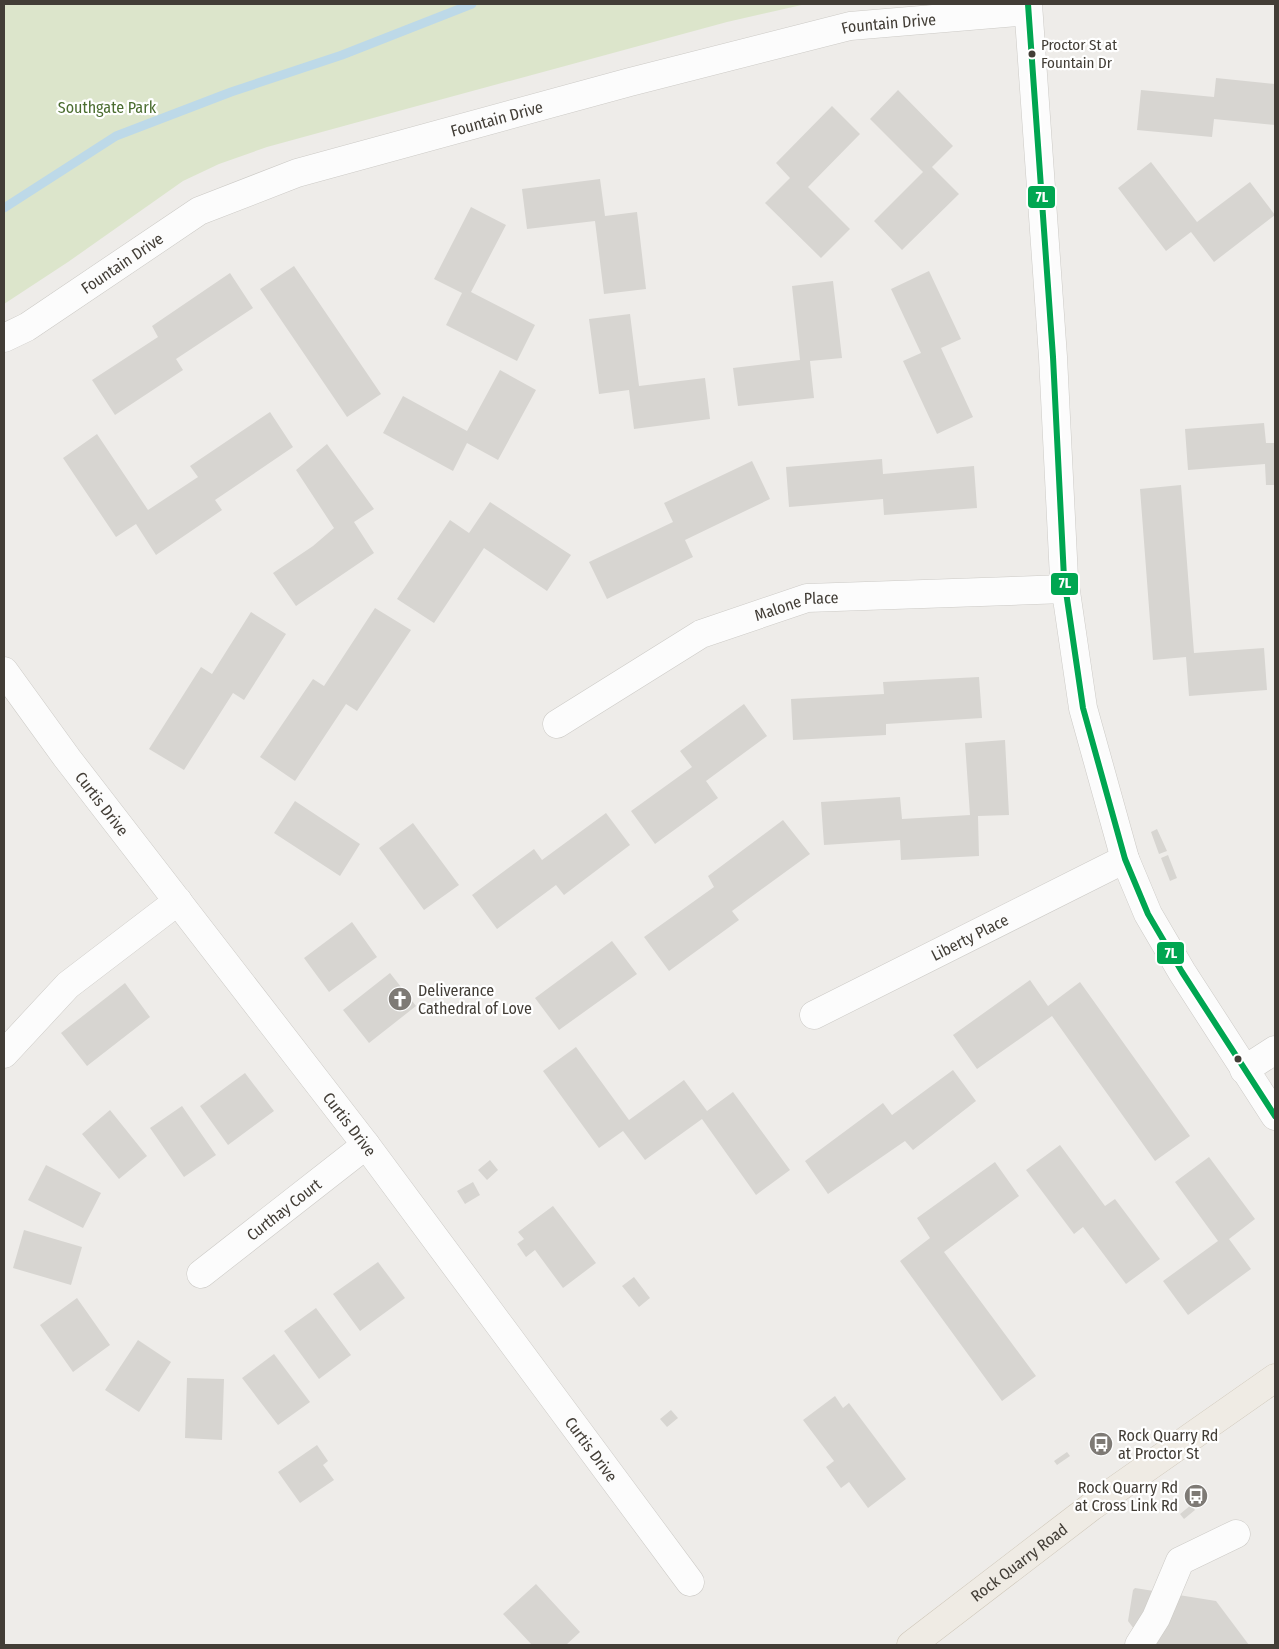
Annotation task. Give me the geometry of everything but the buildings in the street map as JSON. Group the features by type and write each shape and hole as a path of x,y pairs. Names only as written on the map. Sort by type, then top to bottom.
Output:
{"main road":[{"name":"Rock Quarry Road","path":"911,1645 1091,1507 1275,1378"}],"street":[{"name":"Fountain Drive","path":"4,338 27,327 199,210 297,173 621,85 850,26 1028,7"},
{"path":"1028,7 1053,357 1065,589 1083,708 1125,859 1148,914 1182,972 1275,1116"},
{"name":"Malone Place","path":"557,724 701,634 807,598 1065,589"},
{"name":"Curtis Drive","path":"4,671 67,758 366,1145 690,1582"},
{"name":"Liberty Place","path":"814,1015 1125,859"},
{"path":"4,1054 68,985 178,901"},
{"path":"1244,1070 1275,1050"},
{"name":"Curthay Court","path":"201,1274 366,1145"},
{"path":"1139,1645 1156,1618 1180,1561 1236,1534"}],"green space":[{"name":"Southgate Park","path":"4,4 806,4 727,22 351,124 267,147 219,164 183,181 68,262 4,304"}],"waterway":[{"path":"4,208 116,136 231,92 342,55 472,4"}],"transit line":[{"name":"7L","path":"1028,4 1053,357 1064,578 1083,708 1125,859 1148,914 1182,972 1275,1116"}],"place":[{"name":"Proctor St at Fountain Dr","path":"1032,54"},
{"name":"Deliverance Cathedral of Love","path":"400,999"},
{"name":"Rock Quarry Rd at Proctor St","path":"1101,1444"},
{"name":"Rock Quarry Rd at Cross Link Rd","path":"1196,1496"}]}
